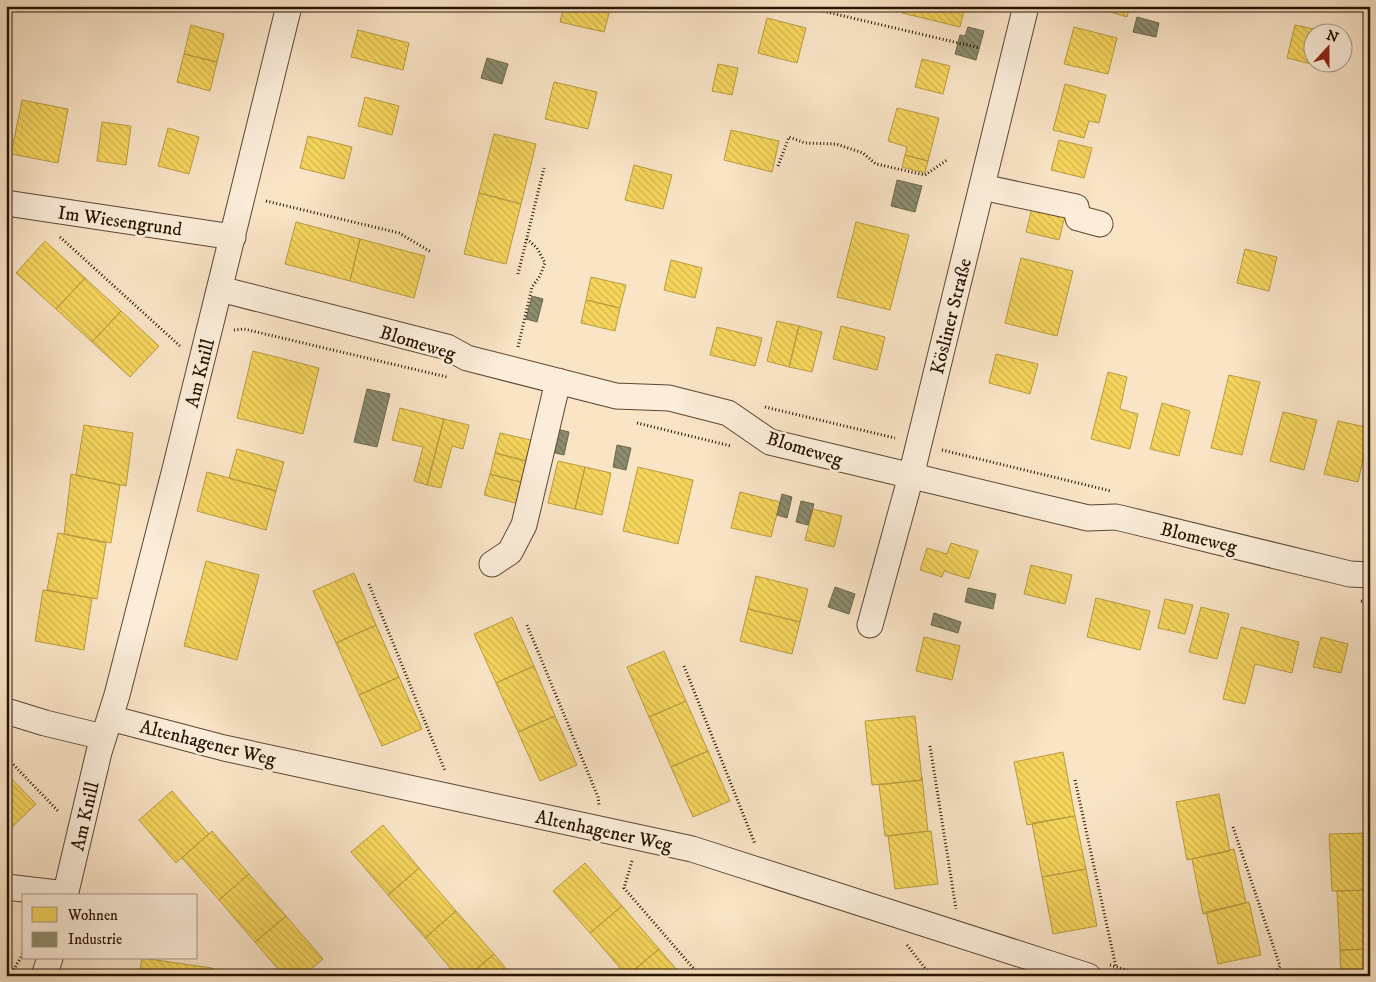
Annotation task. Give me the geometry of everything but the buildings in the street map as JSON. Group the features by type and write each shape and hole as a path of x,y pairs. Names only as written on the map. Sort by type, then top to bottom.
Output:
{"street":[{"name":"Am Knill","path":"66,894 107,728 160,531 289,6"},
{"name":"Kösliner Straße","path":"870,625 911,476 1026,6"},
{"path":"982,186 1076,208 1078,218 1100,224"},
{"name":"Im Wiesengrund","path":"6,203 233,237"},
{"name":"Blomeweg","path":"220,289 447,347 467,358 616,396 669,398 728,413 770,442 1088,518 1116,517 1350,574 1370,575"},
{"path":"492,564 510,552 524,525 558,381"},
{"path":"6,711 44,724 107,728"},
{"name":"Altenhagener Weg","path":"107,728 234,750 692,850 1088,976"},
{"path":"6,887 58,894"},
{"path":"6,899 22,901"},
{"path":"44,976 49,960"}],"path":[{"path":"800,6 980,48"},
{"path":"815,6 818,10"},
{"path":"778,166 789,137 805,143 836,144 862,152 876,164 925,176 946,160"},
{"path":"518,274 544,168"},
{"path":"258,199 399,233 431,252"},
{"path":"54,231 181,347"},
{"path":"518,347 532,287 545,263 537,248 527,239"},
{"path":"508,345 527,350"},
{"path":"762,406 1116,492"},
{"path":"368,584 448,779"},
{"path":"527,625 598,797 599,812"},
{"path":"684,666 756,849"},
{"path":"930,746 957,919"},
{"path":"6,757 63,816"},
{"path":"1075,780 1116,967"},
{"path":"1233,827 1280,966 1272,976"},
{"path":"634,854 624,888 700,976"},
{"path":"902,939 931,976"},
{"path":"10,976 22,955"}]}
